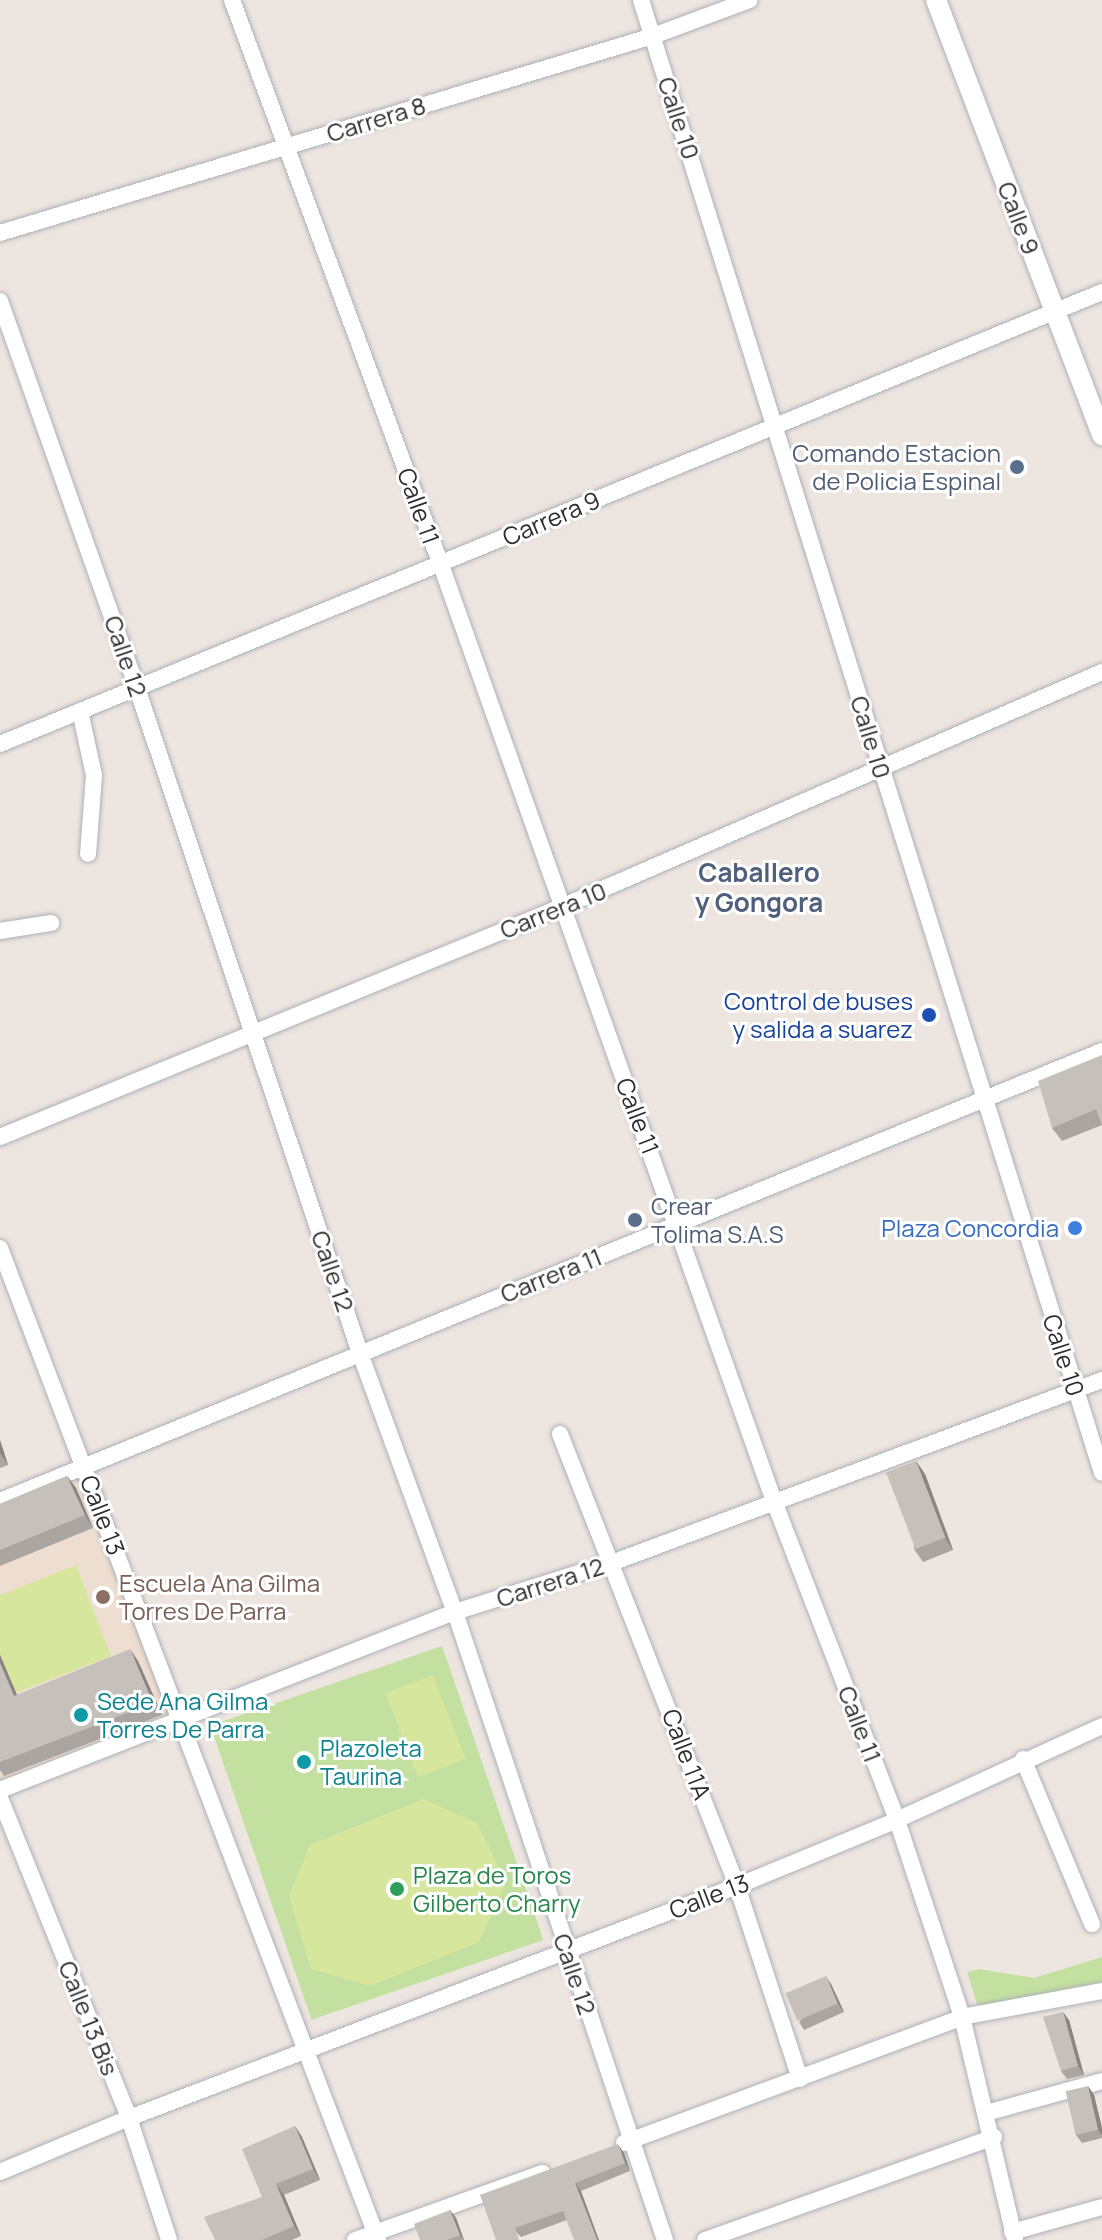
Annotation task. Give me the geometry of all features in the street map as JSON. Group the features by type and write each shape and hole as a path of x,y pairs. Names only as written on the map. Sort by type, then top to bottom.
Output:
{"street":[{"name":"Calle 11","path":"232,0 441,565 559,908 678,1223 774,1501 897,1820 962,2017 994,2137 1013,2236"},
{"name":"Calle 10","path":"641,0 777,422 982,1100 1075,1391 1096,1436 1102,1473"},
{"name":"Carrera 8","path":"0,233 653,36 750,0"},
{"name":"Calle 9","path":"936,0 1102,435"},
{"name":"Carrera 9","path":"0,744 441,565 777,422 1102,292"},
{"name":"Calle 12","path":"0,301 137,688 360,1353 455,1612 665,2240"},
{"name":"Carrera 10","path":"0,1137 252,1031 559,908 1102,672"},
{"path":"80,711 94,775 88,854"},
{"path":"0,931 51,923"},
{"name":"Carrera 11","path":"0,1501 1102,1051"},
{"name":"Calle 13","path":"0,1248 309,2050 376,2236"},
{"name":"Carrera 12","path":"0,1790 455,1612 614,1562 1102,1380"},
{"name":"Calle 11A","path":"560,1434 614,1562 737,1886 800,2079"},
{"name":"Calle 13","path":"0,2172 129,2118 737,1886 897,1820 1023,1759 1102,1726"},
{"path":"1023,1759 1092,1924"},
{"name":"Calle 13 Bis","path":"0,1798 129,2118 169,2240"},
{"path":"604,2151 962,2017 1102,1991"},
{"path":"986,2113 1102,2081"},
{"path":"705,2240 994,2137"},
{"path":"355,2240 376,2236 561,2166"},
{"path":"1013,2236 1102,2207"}],"shaded area":[{"path":"81,1472 174,1718 0,1782 0,1507"}],"green space":[{"path":"76,1565 111,1656 15,1693 0,1655 0,1595"},
{"path":"442,1646 543,1940 312,2020 210,1726"},
{"path":"433,1675 465,1759 418,1777 385,1693"},
{"name":"Plaza de Toros Gilberto Charry","path":"423,1799 477,1823 506,1882 479,1942 370,1986 311,1969 289,1896 310,1845"},
{"path":"1102,1957 1102,1987 980,2013 967,1972 979,1969 1034,1978"}],"building":[{"path":"1102,1055 1102,1125 1096,1109 1052,1128 1038,1081"},
{"path":"916,1461 945,1538 916,1549 886,1472"},
{"path":"67,1476 85,1515 0,1550 0,1504"},
{"name":"Sede Ana Gilma Torres De Parra","path":"130,1649 153,1703 0,1762 0,1663 14,1696"},
{"path":"826,1976 838,2004 797,2021 785,1993"},
{"path":"1063,2012 1078,2066 1061,2071 1043,2017"},
{"path":"1088,2086 1098,2130 1076,2135 1066,2091"},
{"path":"295,2126 313,2169 276,2184 294,2226 262,2240 215,2240 204,2217 262,2197 242,2149"},
{"path":"618,2144 625,2163 575,2183 597,2240 574,2240 563,2211 515,2228 519,2240 496,2240 480,2195"},
{"path":"450,2210 460,2235 447,2240 420,2240 414,2224"}],"place":[{"name":"Comando Estacion de Policia Espinal","path":"1017,467"},
{"name":"Control de buses y salida a suarez","path":"929,1015"},
{"name":"Crear Tolima S.A.S","path":"635,1220"},
{"name":"Plaza Concordia","path":"1075,1228"},
{"name":"Escuela Ana Gilma Torres De Parra","path":"103,1597"},
{"name":"Sede Ana Gilma Torres De Parra","path":"81,1715"},
{"name":"Plazoleta Taurina","path":"304,1762"},
{"name":"Plaza de Toros Gilberto Charry","path":"397,1889"}],"district":[{"name":"Caballero y Gongora","path":"759,888"}]}
